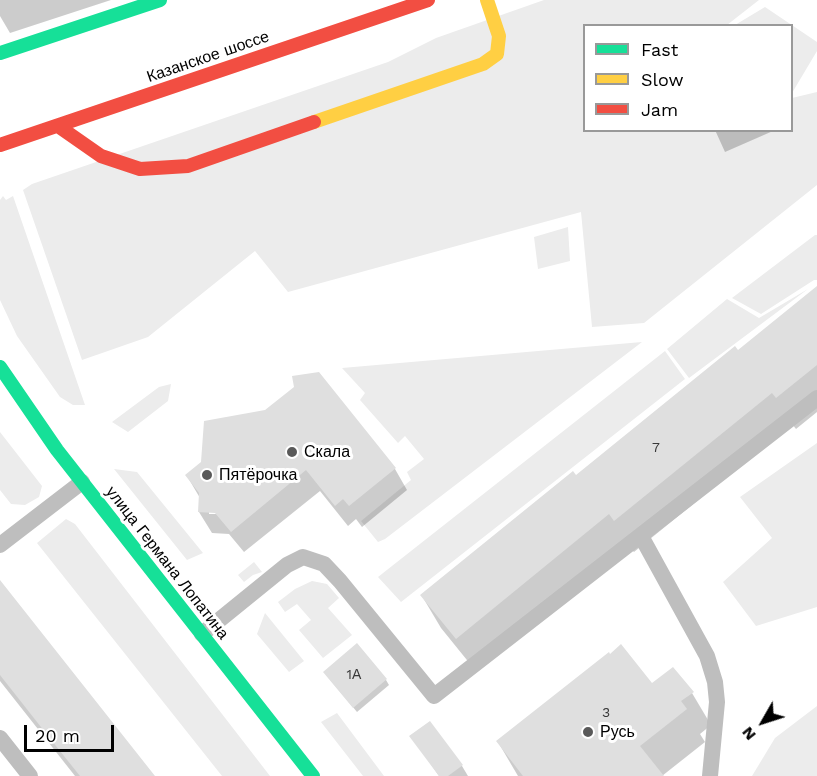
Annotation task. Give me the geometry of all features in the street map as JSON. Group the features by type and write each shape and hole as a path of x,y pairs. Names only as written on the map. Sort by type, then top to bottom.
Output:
{"street":[{"path":"0,53 160,0"},
{"name":"Казанское шоссе","path":"0,145 428,0"},
{"path":"58,126 101,156 140,169 188,166 483,64 497,54 499,36 487,0"},
{"name":"улица Германа Лопатина","path":"0,367 57,450 313,776"}],"lane":[{"path":"202,634 286,565 303,557 324,564 340,580 434,696 817,398"},
{"path":"3,537 82,482"},
{"path":"641,536 707,656 715,682 717,702 710,776"},
{"path":"0,738 30,776"}],"shaded area":[{"path":"544,0 759,0 728,24 583,24 583,132 793,132 793,98 817,92 817,185 644,323 592,327 581,212 288,292 255,251 148,337 82,360 23,190 32,184 388,62 436,38"},
{"path":"765,7 790,24 737,24"},
{"path":"793,26 817,42 817,51 793,91"},
{"path":"3,196 6,200 13,196 85,405 73,405 60,397 17,336 0,300 0,200"},
{"path":"568,227 570,261 538,269 534,237"},
{"path":"817,235 817,280 761,314 732,298"},
{"path":"808,289 689,378 667,349 727,299 759,318"},
{"path":"642,342 385,539 378,542 361,521 411,480 407,472 424,459 405,436 398,443 360,400 365,393 342,368"},
{"path":"665,351 685,379 401,602 378,577"},
{"path":"171,384 168,401 128,432 112,422 159,387"},
{"path":"0,432 42,486 39,497 25,505 11,504 0,490"},
{"path":"817,443 817,607 756,626 723,582 772,538 740,497"},
{"path":"114,469 137,472 203,553 187,560"},
{"path":"66,519 75,524 270,776 222,776 37,543"},
{"path":"254,562 262,572 244,582 238,575"},
{"path":"312,581 327,584 339,598 328,608 352,635 323,658 299,630 311,620 297,604 285,612 278,602 295,589"},
{"path":"265,613 304,661 289,672 257,634"},
{"path":"817,706 817,776 752,776 775,738"},
{"path":"337,713 384,776 363,776 321,722"}],"building":[{"path":"817,286 817,365 776,398 772,393 614,521 609,514 456,639 420,595 573,471 576,475 735,346 738,350"},
{"name":"Скала","path":"319,372 396,468 349,506 343,499 335,506 306,470 231,532 215,513 198,512 199,493 185,475 201,462 204,421 265,410 294,387 292,376"},
{"path":"0,580 155,776 80,776 52,741 0,675"},
{"path":"357,643 387,679 353,708 323,672"},
{"path":"621,644 652,683 673,667 694,692 681,701 687,709 640,746 664,776 523,776 496,741"},
{"path":"430,721 463,765 448,776 439,776 409,736"}],"traffic: fast":[{"path":"0,53 160,0"},
{"path":"0,367 57,450 313,776"}],"traffic: slow":[{"path":"314,122 483,64 497,54 499,36 487,0"}],"traffic: jam":[{"path":"0,145 428,0"},
{"path":"58,126 101,156 140,169 188,166 314,122"}],"place":[{"name":"Скала","path":"292,452"},
{"name":"Пятёрочка","path":"207,475"},
{"name":"Русь","path":"588,732"}]}
